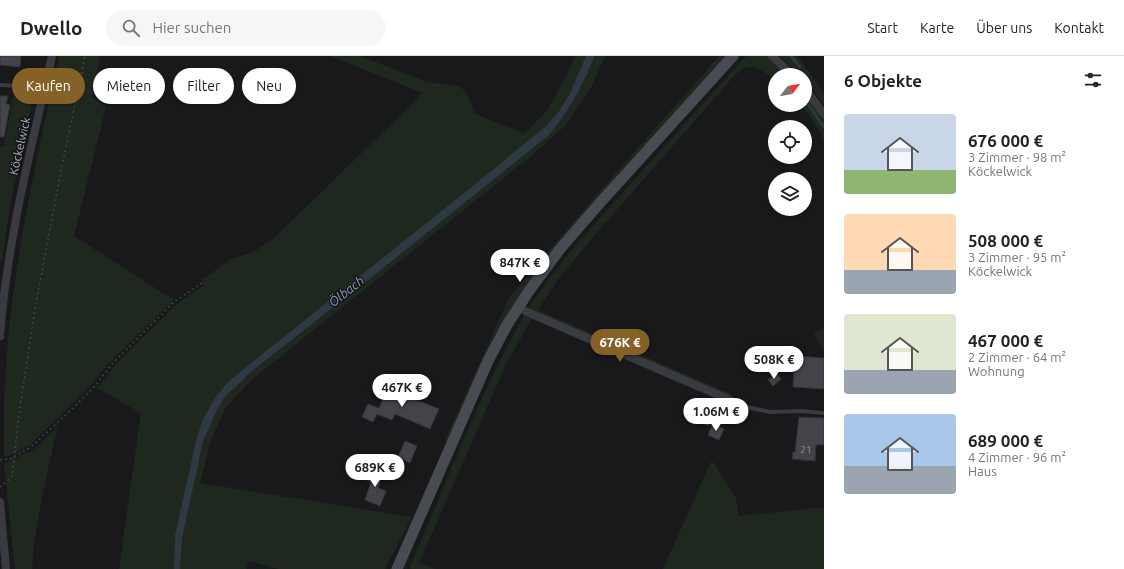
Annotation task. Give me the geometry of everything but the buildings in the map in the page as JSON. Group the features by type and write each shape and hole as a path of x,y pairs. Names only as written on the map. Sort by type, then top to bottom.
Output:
{"main road":[{"path":"397,569 488,361 519,306 560,249 733,56"}],"street":[{"name":"Köckelwick","path":"49,68 52,56"},
{"path":"772,56 785,68"},
{"path":"812,98 824,114"},
{"name":"Köckelwick","path":"0,336 6,283 17,214 41,104"},
{"path":"519,306 526,311 730,400"},
{"path":"0,502 6,569"}],"lane":[{"path":"0,85 12,86"},
{"path":"730,400 751,408 770,412 801,411 824,413"}],"path":[{"path":"0,487 12,477 20,407 36,303 85,56"},
{"path":"0,460 10,460 31,448 74,408 96,385 112,364 174,302 202,283"}],"green space":[{"path":"59,56 100,56 98,68 93,68 92,97 93,104 102,104 106,107 74,236 174,300 112,360 85,392 30,445 9,456 4,456 4,405 12,304 28,205 49,104 85,104 85,68 56,68"},
{"path":"330,56 360,56 427,82 457,86 462,88 466,93 476,114 524,133 547,111 568,73 575,56 586,56 570,93 559,111 546,126 228,382 216,396 203,419 196,440 175,535 174,569 119,569 141,413 97,388 116,364 177,304 204,285 202,280 231,259 251,253 272,240 423,93"},
{"path":"595,56 605,56 593,84 565,126 530,157 250,381 225,409 211,440 200,483 412,517 385,569 279,569 249,561 246,569 180,569 182,539 203,442 224,398 252,371 548,136"},
{"path":"719,56 727,56 565,235 522,292 449,440 444,442 509,298 586,207"},
{"path":"746,56 767,56 780,68 768,68 768,75 760,70 748,67 744,68 733,77 594,236 556,282 538,310 733,395 731,398 536,313 529,307 547,281 580,240"},
{"path":"780,56 797,56 806,68 792,68"},
{"path":"812,77 824,93 824,105 812,89"},
{"path":"12,103 32,104 10,205 2,262 0,261 0,147 4,147"},
{"path":"812,103 824,119 824,144 820,132 807,112 812,112"},
{"path":"524,315 700,389 699,392 532,319 507,362 419,563 435,569 411,569 410,566 478,407 492,376"},
{"path":"824,328 824,351 814,334"},
{"path":"58,426 39,515 32,569 15,569 4,464 34,449"},
{"path":"711,462 714,463 736,498 739,516 824,507 824,569 663,569"}],"water":[{"name":"Ölbach","path":"586,56 595,56 586,77 563,117 548,136 252,371 224,398 203,442 182,539 180,569 174,569 175,535 196,440 203,419 216,396 228,382 252,362 546,126 559,111 570,93"}],"waterway":[{"path":"791,56 800,67"},
{"path":"812,110 824,127"}]}
